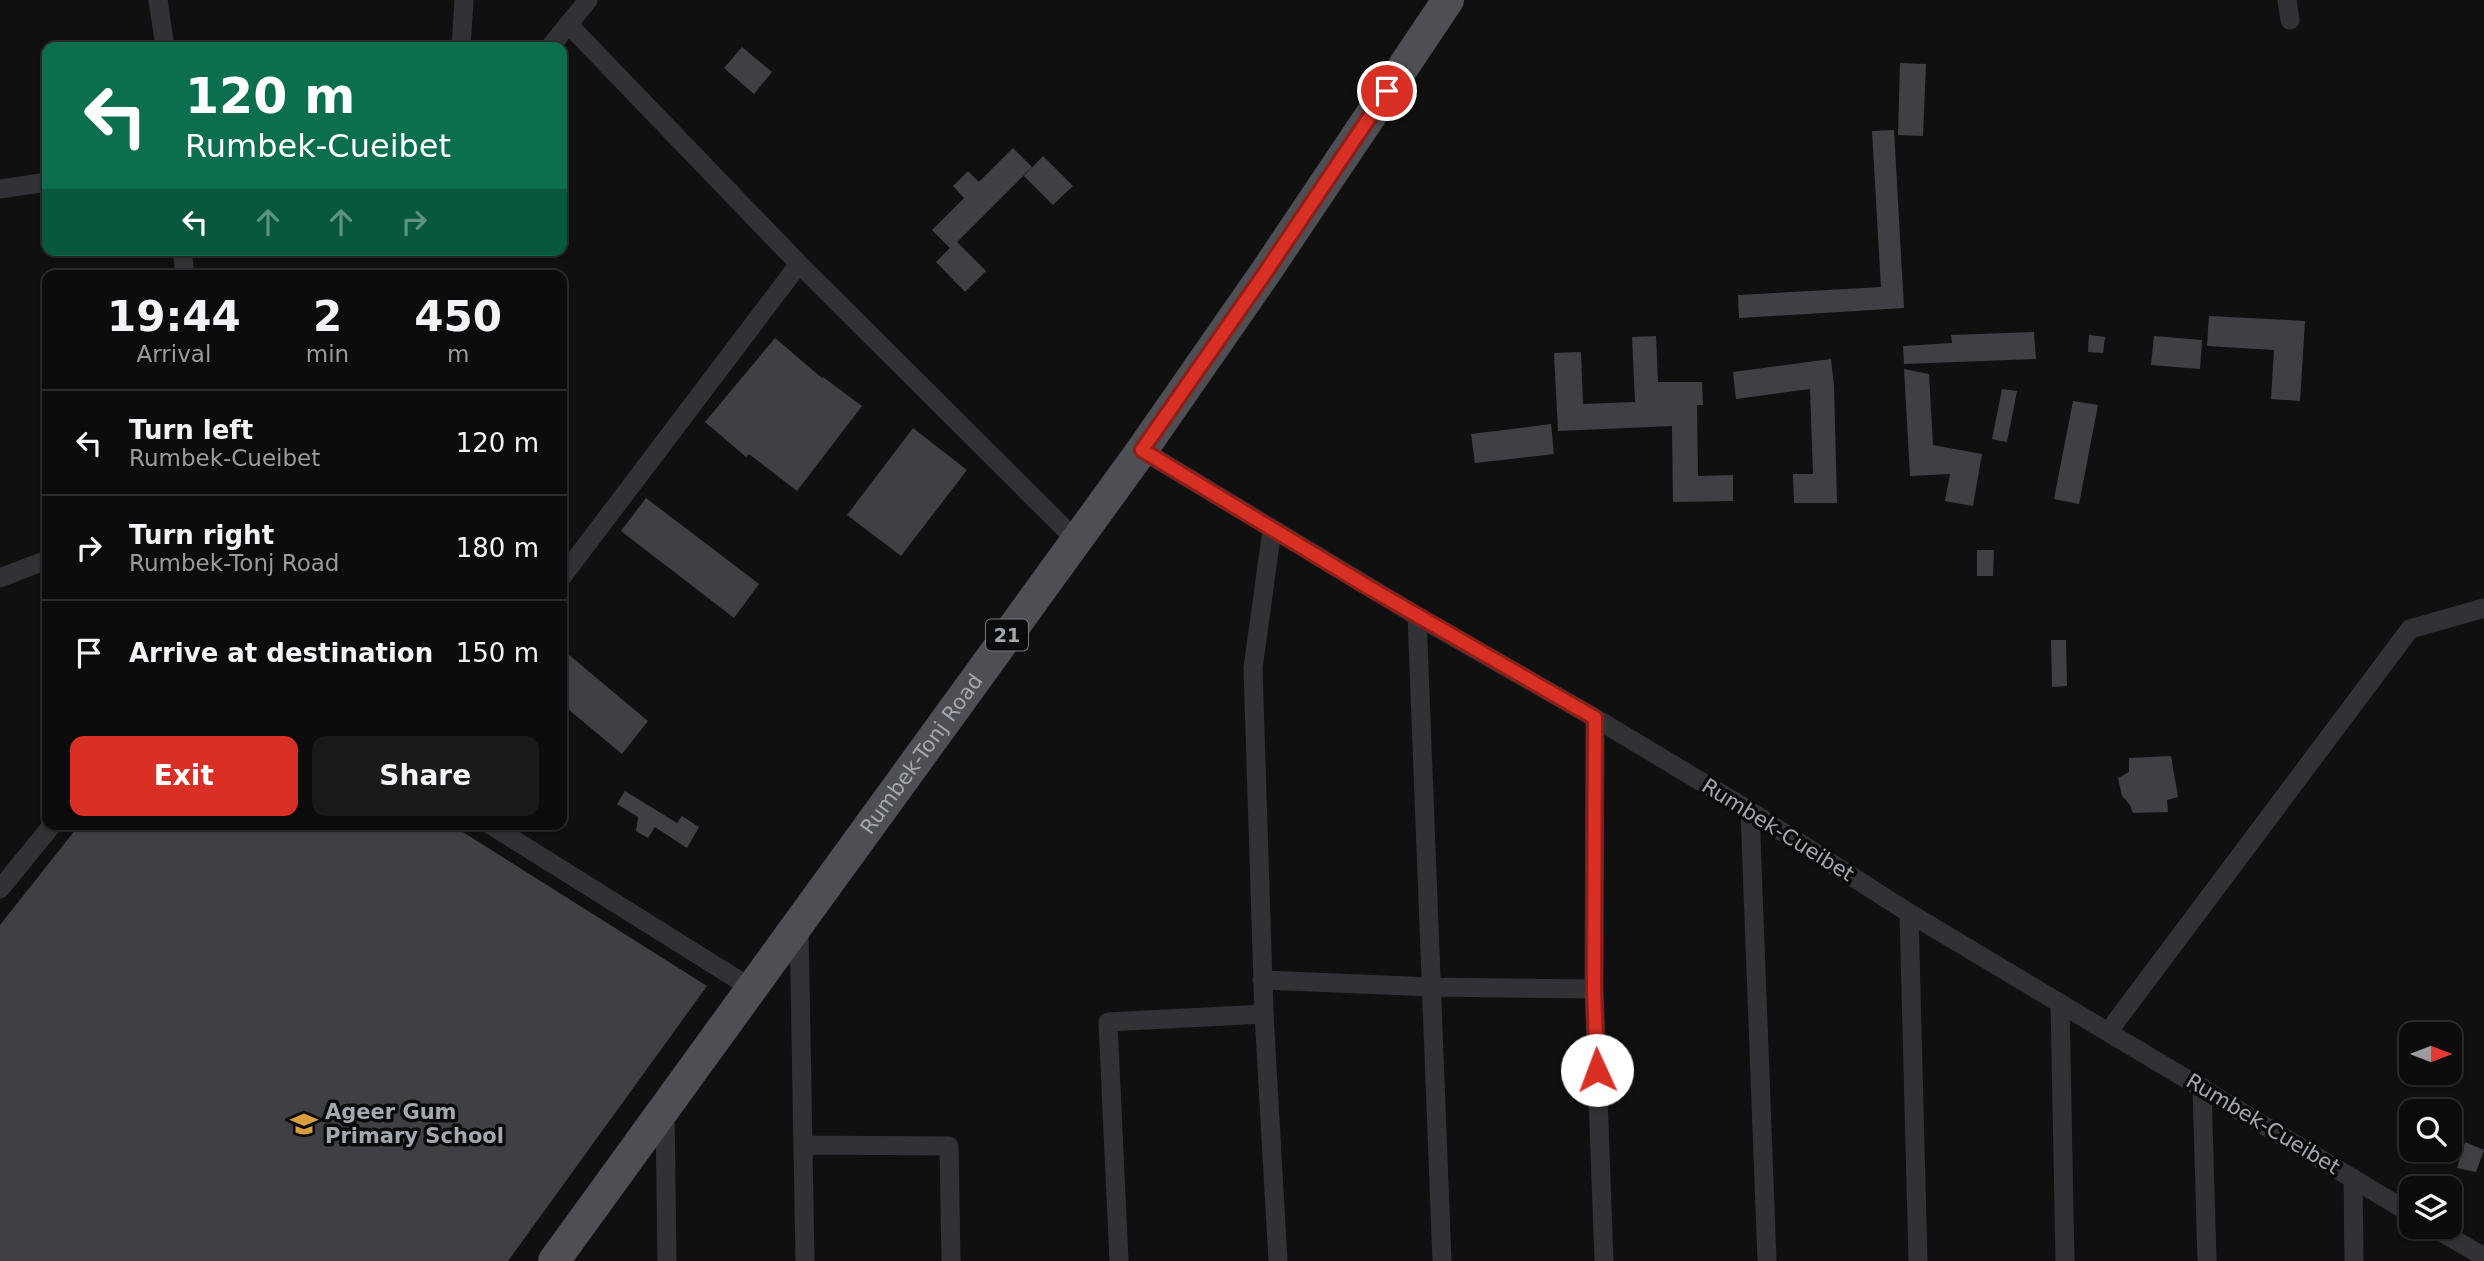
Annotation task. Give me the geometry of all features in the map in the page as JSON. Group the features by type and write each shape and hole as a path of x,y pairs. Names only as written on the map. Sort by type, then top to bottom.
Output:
{"main road":[{"name":"Rumbek-Tonj Road","path":"554,1261 1142,450 1265,273 1448,0"}],"street":[{"path":"158,0 164,42"},
{"path":"461,42 464,0"},
{"path":"2287,0 2290,20"},
{"path":"554,42 584,1"},
{"path":"568,24 799,264 1076,540"},
{"path":"0,188 42,183"},
{"path":"567,571 799,264"},
{"name":"Rumbek-Cueibet","path":"1142,450 1272,530 1750,811 1909,913 2399,1206"},
{"path":"1272,530 1253,668 1262,980 1278,1261"},
{"path":"0,578 42,562"},
{"path":"2108,1032 2410,629 2484,607"},
{"path":"1417,616 1443,1261"},
{"path":"1595,718 1594,989 1604,1261"},
{"path":"1750,811 1767,1261"},
{"path":"0,889 48,830"},
{"path":"499,830 751,988"},
{"path":"1909,913 1918,1261"},
{"path":"799,921 805,1261"},
{"path":"1262,980 1432,987 1594,989"},
{"path":"2060,1003 2064,1261"},
{"path":"1119,1261 1108,1022 1264,1014"},
{"path":"2202,1087 2207,1261"},
{"path":"665,1107 667,1261"},
{"path":"803,1145 949,1146 951,1261"},
{"path":"2353,1178 2354,1261"},
{"path":"2452,1239 2480,1256"}],"building":[{"path":"742,47 772,72 754,94 724,68"},
{"path":"1900,63 1926,64 1923,136 1898,135"},
{"path":"1894,130 1904,308 1739,318 1738,295 1881,287 1872,131"},
{"path":"1013,148 1032,167 957,242 986,271 965,292 936,262 950,248 932,230 964,198 953,186 968,171 979,182"},
{"path":"1043,156 1073,186 1053,205 1024,176"},
{"path":"2209,316 2305,321 2300,401 2271,399 2274,350 2207,346"},
{"path":"2034,332 2036,359 1904,364 1903,346 1952,343 1951,335"},
{"path":"2089,335 2105,337 2103,353 2088,352"},
{"path":"1656,336 1658,382 1702,382 1703,405 1697,405 1698,476 1733,475 1733,501 1673,502 1672,426 1558,431 1554,353 1581,352 1583,404 1635,402 1632,337"},
{"path":"2154,336 2202,340 2200,369 2151,365"},
{"path":"775,338 822,378 862,406 797,491 749,454 746,457 705,422"},
{"path":"1831,359 1837,503 1794,503 1793,474 1813,474 1810,389 1736,399 1733,372"},
{"path":"1904,369 1929,374 1933,445 1982,454 1973,506 1945,501 1950,474 1910,476"},
{"path":"2002,389 2017,391 2007,442 1992,439"},
{"path":"2073,401 2098,405 2079,504 2054,499"},
{"path":"1551,424 1554,454 1475,463 1471,434"},
{"path":"913,428 967,470 901,556 847,515"},
{"path":"646,498 759,584 734,618 621,531"},
{"path":"1977,550 1994,550 1993,576 1977,576"},
{"path":"2051,640 2066,640 2067,686 2052,687"},
{"path":"567,653 648,721 622,754 567,708"},
{"path":"2171,756 2178,797 2167,800 2168,812 2133,813 2122,796 2118,778 2129,772 2129,758"},
{"path":"625,791 677,823 682,816 699,827 687,848 655,827 648,838 636,831 638,817 617,804"},
{"name":"Ageer Gum Primary School","path":"75,830 460,830 707,986 508,1261 0,1261 0,925"},
{"path":"2465,1142 2484,1150 2476,1172 2457,1168 2459,1162 2462,1162"}],"place":[{"name":"Ageer Gum Primary School","path":"304,1124"}],"route":[{"path":"1387,91 1142,450 1368,587 1595,718 1594,989 1597,1070"}]}
